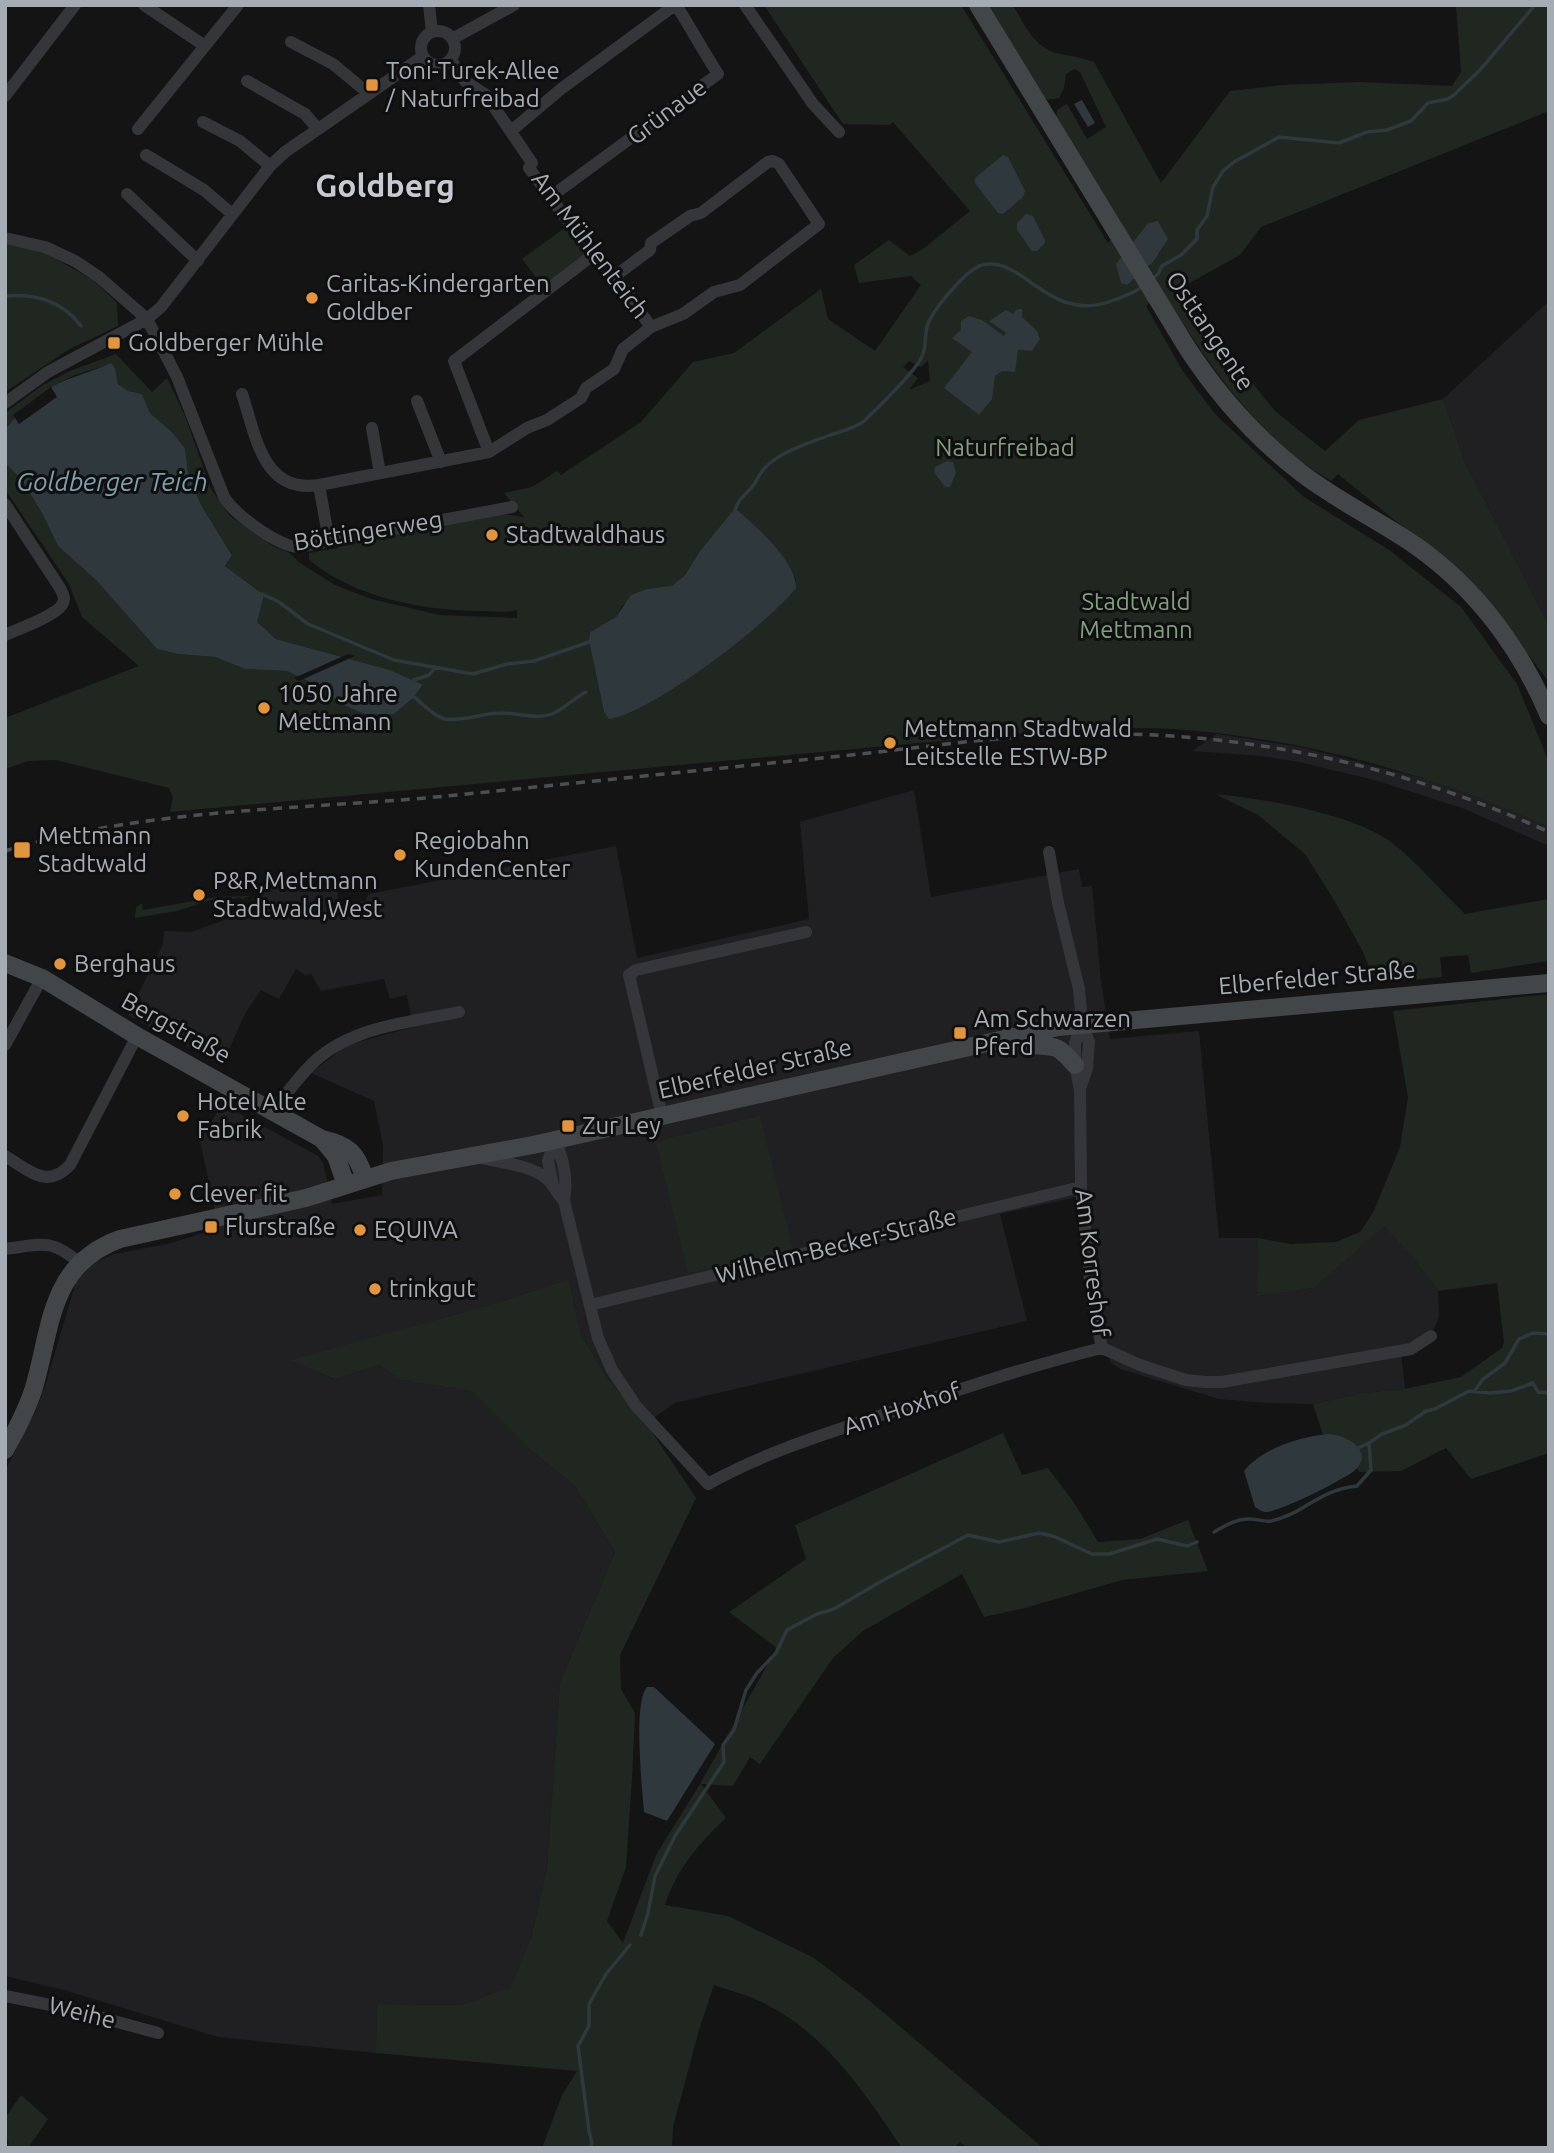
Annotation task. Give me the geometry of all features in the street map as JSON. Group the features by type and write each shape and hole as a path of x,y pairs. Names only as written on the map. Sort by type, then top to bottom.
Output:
{"main road":[{"name":"Osttangente","path":"978,5 1171,322 1214,387 1267,444 1322,488 1417,547 1471,594 1515,649 1549,716"},
{"name":"Bergstraße","path":"5,963 41,978 138,1036 322,1139 342,1145 355,1155 365,1179"},
{"name":"Elberfelder Straße","path":"79,1263 99,1247 136,1234 306,1198 404,1168 476,1157 555,1140 1009,1036 1082,1023 1545,981"},
{"path":"1009,1036 1030,1045 1048,1044 1057,1048 1075,1065"},
{"name":"Bergstraße","path":"322,1139 336,1156 346,1185"},
{"path":"5,1450 31,1395 56,1300 79,1263"}],"street":[{"path":"144,5 205,46"},
{"path":"138,129 238,5"},
{"path":"429,5 432,32"},
{"path":"452,39 514,5"},
{"name":"Grünaue","path":"511,131 561,89 675,5 698,38 718,74 549,198"},
{"path":"745,5 813,104 839,132"},
{"path":"5,96 69,7"},
{"path":"432,32 443,32 452,39 455,50 446,64 435,66 422,57 423,38 432,32"},
{"path":"291,42 333,64 368,93"},
{"path":"5,403 65,361 147,319 161,307 198,261 270,166 317,128 422,57"},
{"name":"Am Mühlenteich","path":"242,394 261,453 272,471 293,485 308,487 489,452 581,398 586,388 614,369 623,349 651,327 615,276 593,255 549,198 529,168 532,163 486,95 465,81 451,60"},
{"path":"247,81 305,114 317,128"},
{"path":"203,122 240,141 270,166"},
{"path":"146,155 204,190 232,214"},
{"path":"615,276 650,250 651,243 690,216 701,213 768,162 779,164 819,224 740,285 714,292 683,313 651,327"},
{"path":"127,194 198,261"},
{"path":"5,238 45,247 75,261 99,277 147,319"},
{"path":"489,452 454,361 593,255"},
{"name":"Böttingerweg","path":"147,319 177,377 217,482 228,503 278,542 288,546 329,541 512,507"},
{"path":"417,401 441,462"},
{"path":"372,428 380,473"},
{"path":"319,485 329,541"},
{"path":"5,504 60,589 64,600 62,606 54,612 5,635"},
{"path":"1049,852 1079,989 1082,1023"},
{"path":"662,1116 629,975 636,970 806,932"},
{"path":"5,1045 41,978"},
{"path":"273,1111 302,1074 334,1047 374,1030 459,1012"},
{"name":"Am Korreshof","path":"1082,1023 1075,1043 1075,1065 1080,1090 1081,1187 1092,1300 1102,1348 1140,1365 1186,1380 1214,1382 1411,1349 1431,1336"},
{"name":"Am Korreshof","path":"1080,1090 1087,1068 1089,1042 1082,1023"},
{"path":"5,1156 47,1178 57,1177 65,1171 71,1165 138,1036"},
{"path":"553,1186 548,1161 555,1140"},
{"path":"555,1140 563,1158 567,1188 564,1202"},
{"path":"476,1157 523,1166 545,1177 553,1186 564,1202 590,1305"},
{"name":"Wilhelm-Becker-Straße","path":"590,1305 1081,1187"},
{"path":"5,1249 48,1244 64,1248 79,1263"},
{"name":"Am Hoxhof","path":"590,1305 598,1338 612,1370 636,1406 708,1484 736,1468 800,1443 1024,1368 1102,1348"},
{"name":"Weihe","path":"5,1996 66,2008 158,2033"}],"shaded area":[{"path":"1549,301 1549,626 1465,462 1443,399"},
{"path":"1217,734 1300,747 1429,780 1549,827 1549,846 1462,808 1374,780 1299,762 1192,751"},
{"path":"914,790 931,897 1079,869 1082,887 1092,886 1101,981 1110,1039 1199,1031 1219,1238 1258,1238 1258,1296 1314,1288 1384,1225 1410,1254 1438,1291 1439,1317 1431,1336 1401,1351 1405,1389 1362,1393 1313,1404 1265,1403 1219,1399 1120,1369 1111,1363 1087,1302 1077,1197 1000,1214 1027,1321 675,1403 646,1423 608,1379 580,1333 569,1279 497,1303 293,1360 333,1379 379,1365 401,1380 471,1391 529,1449 575,1486 615,1552 560,1682 547,1868 531,1938 510,1987 462,2005 377,2004 376,2053 218,2037 64,1990 5,1976 5,1471 36,1410 76,1282 93,1263 114,1254 168,1244 219,1228 200,1141 222,1104 318,1156 323,1163 332,1204 382,1195 383,1145 374,1101 311,1073 347,1045 413,1027 407,995 390,999 384,979 321,991 311,974 305,975 296,969 279,999 261,990 245,1014 222,1065 128,1015 163,944 164,931 191,932 236,916 257,913 257,887 338,891 337,903 365,901 369,894 616,846 637,958 809,919 800,822"}],"green space":[{"path":"764,5 961,5 1108,243 1123,225 1056,118 1057,110 1067,104 1087,139 1106,127 1080,72 1075,69 1066,74 1059,98 1045,100 986,5 1013,5 1030,34 1042,46 1056,53 1094,62 1161,183 1230,91 1282,85 1360,82 1452,86 1461,72 1456,5 1549,5 1549,111 1261,227 1240,255 1177,290 1275,411 1325,451 1359,420 1443,399 1465,462 1549,626 1549,682 1478,588 1338,474 1331,481 1299,460 1256,420 1222,379 1162,290 1146,306 1182,370 1215,414 1304,497 1389,550 1461,607 1517,684 1544,750 1549,764 1549,827 1462,792 1372,763 1279,742 1166,729 1106,728 1027,733 170,812 173,797 169,788 56,760 28,761 5,769 5,718 139,666 82,617 69,584 5,489 5,463 22,480 58,546 96,580 157,649 215,657 245,669 287,671 314,684 339,703 414,697 423,686 390,670 276,639 256,622 264,595 225,566 232,554 201,505 188,472 185,448 172,432 150,413 142,394 129,392 122,387 111,364 75,375 51,387 13,415 15,418 5,429 5,413 43,385 70,371 116,354 152,392 167,378 185,416 211,489 230,516 273,546 288,552 300,563 335,585 371,599 440,615 517,618 517,610 503,612 435,608 368,593 327,573 309,560 309,553 337,548 347,541 502,514 524,517 504,493 532,487 557,471 561,475 641,422 693,362 734,353 821,289 828,319 875,351 921,285 911,276 859,283 854,265 889,240 910,256 923,249 970,211 893,122 889,125 843,124","holes":["928,360 930,381 909,390 918,378 903,367 909,361 921,367","735,508 777,550 796,580 753,629 702,669 645,705 604,712 589,641 590,632 616,617 622,606 647,589 672,587 685,575 700,551"]},
{"path":"566,227 588,257 545,289 522,259"},
{"path":"5,244 42,251 93,280 117,303 118,326 68,350 5,392"},
{"path":"1215,794 1306,809 1374,832 1391,842 1419,867 1465,914 1549,899 1549,961 1471,973 1468,955 1440,957 1442,977 1376,983 1362,950 1305,854 1258,815"},
{"path":"250,896 242,899 223,898 220,906 214,899 177,911 135,918 136,907 142,903 143,910 215,897"},
{"path":"1549,994 1549,1453 1471,1479 1446,1448 1401,1471 1360,1472 1323,1435 1313,1404 1461,1377 1502,1348 1504,1342 1497,1283 1438,1291 1410,1254 1384,1226 1314,1288 1257,1296 1258,1238 1291,1244 1336,1242 1360,1232 1373,1213 1400,1147 1408,1097 1393,1011"},
{"path":"760,1116 793,1250 688,1273 656,1142"},
{"path":"569,1279 580,1333 608,1379 646,1423 696,1498 620,1655 621,1689 635,1713 632,1778 626,1867 607,1921 623,1943 656,1855 700,1784 777,1648 729,1612 806,1559 795,1525 1003,1433 1022,1475 1048,1468 1075,1504 1098,1542 1140,1539 1188,1520 1208,1571 1122,1580 984,1617 962,1574 863,1631 833,1658 760,1764 750,1757 733,1786 701,1784 726,1818 690,1858 675,1880 665,1905 728,1916 814,1958 864,1996 1043,2148 968,2148 960,2142 953,2148 902,2148 856,2083 821,2044 779,2012 750,1997 714,1985 673,2127 672,2148 542,2148 562,2095 577,2071 376,2053 377,2004 462,2005 510,1987 531,1938 547,1868 560,1682 615,1552 575,1486 529,1449 471,1391 401,1380 379,1365 334,1379 291,1360 497,1303"},
{"path":"21,2095 48,2119 28,2148 5,2148 9,2142 5,2138 5,2118"}],"water":[{"path":"1082,100 1095,123 1088,127 1074,104"},
{"path":"1003,155 1008,157 1025,191 1023,197 1003,214 998,213 975,183 975,178"},
{"path":"1026,214 1033,216 1045,240 1037,251 1032,251 1017,230 1017,223"},
{"path":"1158,221 1168,239 1153,262 1127,285 1121,283 1116,264 1148,223"},
{"path":"1017,309 1022,309 1022,317 1037,331 1040,339 1032,351 1018,350 1015,372 1002,371 995,376 992,399 979,415 944,388 972,352 952,338 961,330 961,321 969,316 982,320 1004,336 1006,333 989,321 1006,310 1013,314"},
{"name":"Goldberger Teich","path":"111,363 115,368 118,384 128,391 142,394 150,413 172,432 185,448 188,472 201,505 232,555 225,566 264,595 257,622 276,639 390,670 423,685 414,697 394,714 365,714 339,703 314,684 287,671 245,669 215,657 157,649 96,580 58,546 22,480 5,463 5,429 15,418 19,424 57,397 51,387"},
{"path":"947,461 953,462 956,473 950,487 945,487 934,472 935,467"},
{"path":"735,508 782,555 790,566 796,588 736,643 680,684 653,701 609,719 604,712 589,641 590,632 616,617 631,595 647,589 672,586 685,575 700,551"},
{"path":"1328,1434 1343,1437 1356,1445 1362,1457 1354,1471 1296,1502 1272,1511 1265,1512 1255,1507 1244,1471 1252,1463 1282,1445"},
{"path":"647,1687 654,1687 715,1744 667,1821 644,1812 639,1727 640,1710"}],"pier":[{"path":"348,654 355,656 299,681 294,678"}],"waterway":[{"path":"1152,279 1162,266 1181,255 1197,239 1197,230 1207,216 1213,187 1223,171 1234,162 1279,137 1339,143 1367,132 1387,130 1411,121 1428,103 1448,99 1455,94 1480,70 1535,5"},
{"path":"735,512 739,501 770,463 795,449 856,426 885,400 922,358 927,327 935,311 959,282 975,268 997,264 1011,269 1054,297 1072,304 1091,306 1114,300 1143,286"},
{"path":"5,296 47,300 66,310 81,326"},
{"path":"262,594 279,602 308,624 394,660 473,674 507,664 534,661 592,641"},
{"path":"414,680 429,675 435,667"},
{"path":"414,697 437,716 452,720 500,713 547,715 558,711 586,692"},
{"path":"1474,1392 1482,1380 1505,1363 1519,1339 1533,1333 1549,1334"},
{"path":"1214,1532 1240,1520 1268,1521 1283,1518 1332,1492 1357,1486 1371,1470 1369,1443 1469,1391 1511,1391 1533,1383 1538,1392 1549,1393"},
{"path":"1358,1448 1369,1443"},
{"path":"641,1935 655,1876 675,1836 724,1762 723,1745 734,1730 746,1690 757,1673 776,1653 787,1630 817,1614 834,1609 968,1535 999,1542 1039,1533 1053,1536 1092,1554 1109,1554 1157,1539 1187,1546 1197,1542"},
{"path":"590,2148 592,2143 578,2046 589,2026 589,2004 606,1974 630,1945"}],"railway":[{"path":"5,851 115,826 172,818 457,795 987,740 1076,734 1198,738 1318,756 1435,787 1549,832"}],"place":[{"name":"Toni-Turek-Allee / Naturfreibad","path":"372,85"},
{"name":"Caritas-Kindergarten Goldber","path":"312,298"},
{"name":"Goldberger Mühle","path":"114,343"},
{"name":"Stadtwaldhaus","path":"492,535"},
{"name":"1050 Jahre Mettmann","path":"264,708"},
{"name":"Mettmann Stadtwald Leitstelle ESTW-BP","path":"890,743"},
{"name":"Mettmann Stadtwald","path":"22,850"},
{"name":"Regiobahn KundenCenter","path":"400,855"},
{"name":"P&R,Mettmann Stadtwald,West","path":"199,895"},
{"name":"Berghaus","path":"60,964"},
{"name":"Am Schwarzen Pferd","path":"960,1033"},
{"name":"Hotel Alte Fabrik","path":"183,1116"},
{"name":"Zur Ley","path":"568,1126"},
{"name":"Clever fit","path":"175,1194"},
{"name":"Flurstraße","path":"211,1227"},
{"name":"EQUIVA","path":"360,1230"},
{"name":"trinkgut","path":"375,1289"}],"district":[{"name":"Goldberg","path":"385,186"}],"park label":[{"name":"Naturfreibad","path":"1005,448"},
{"name":"Stadtwald Mettmann","path":"1136,616"}]}
